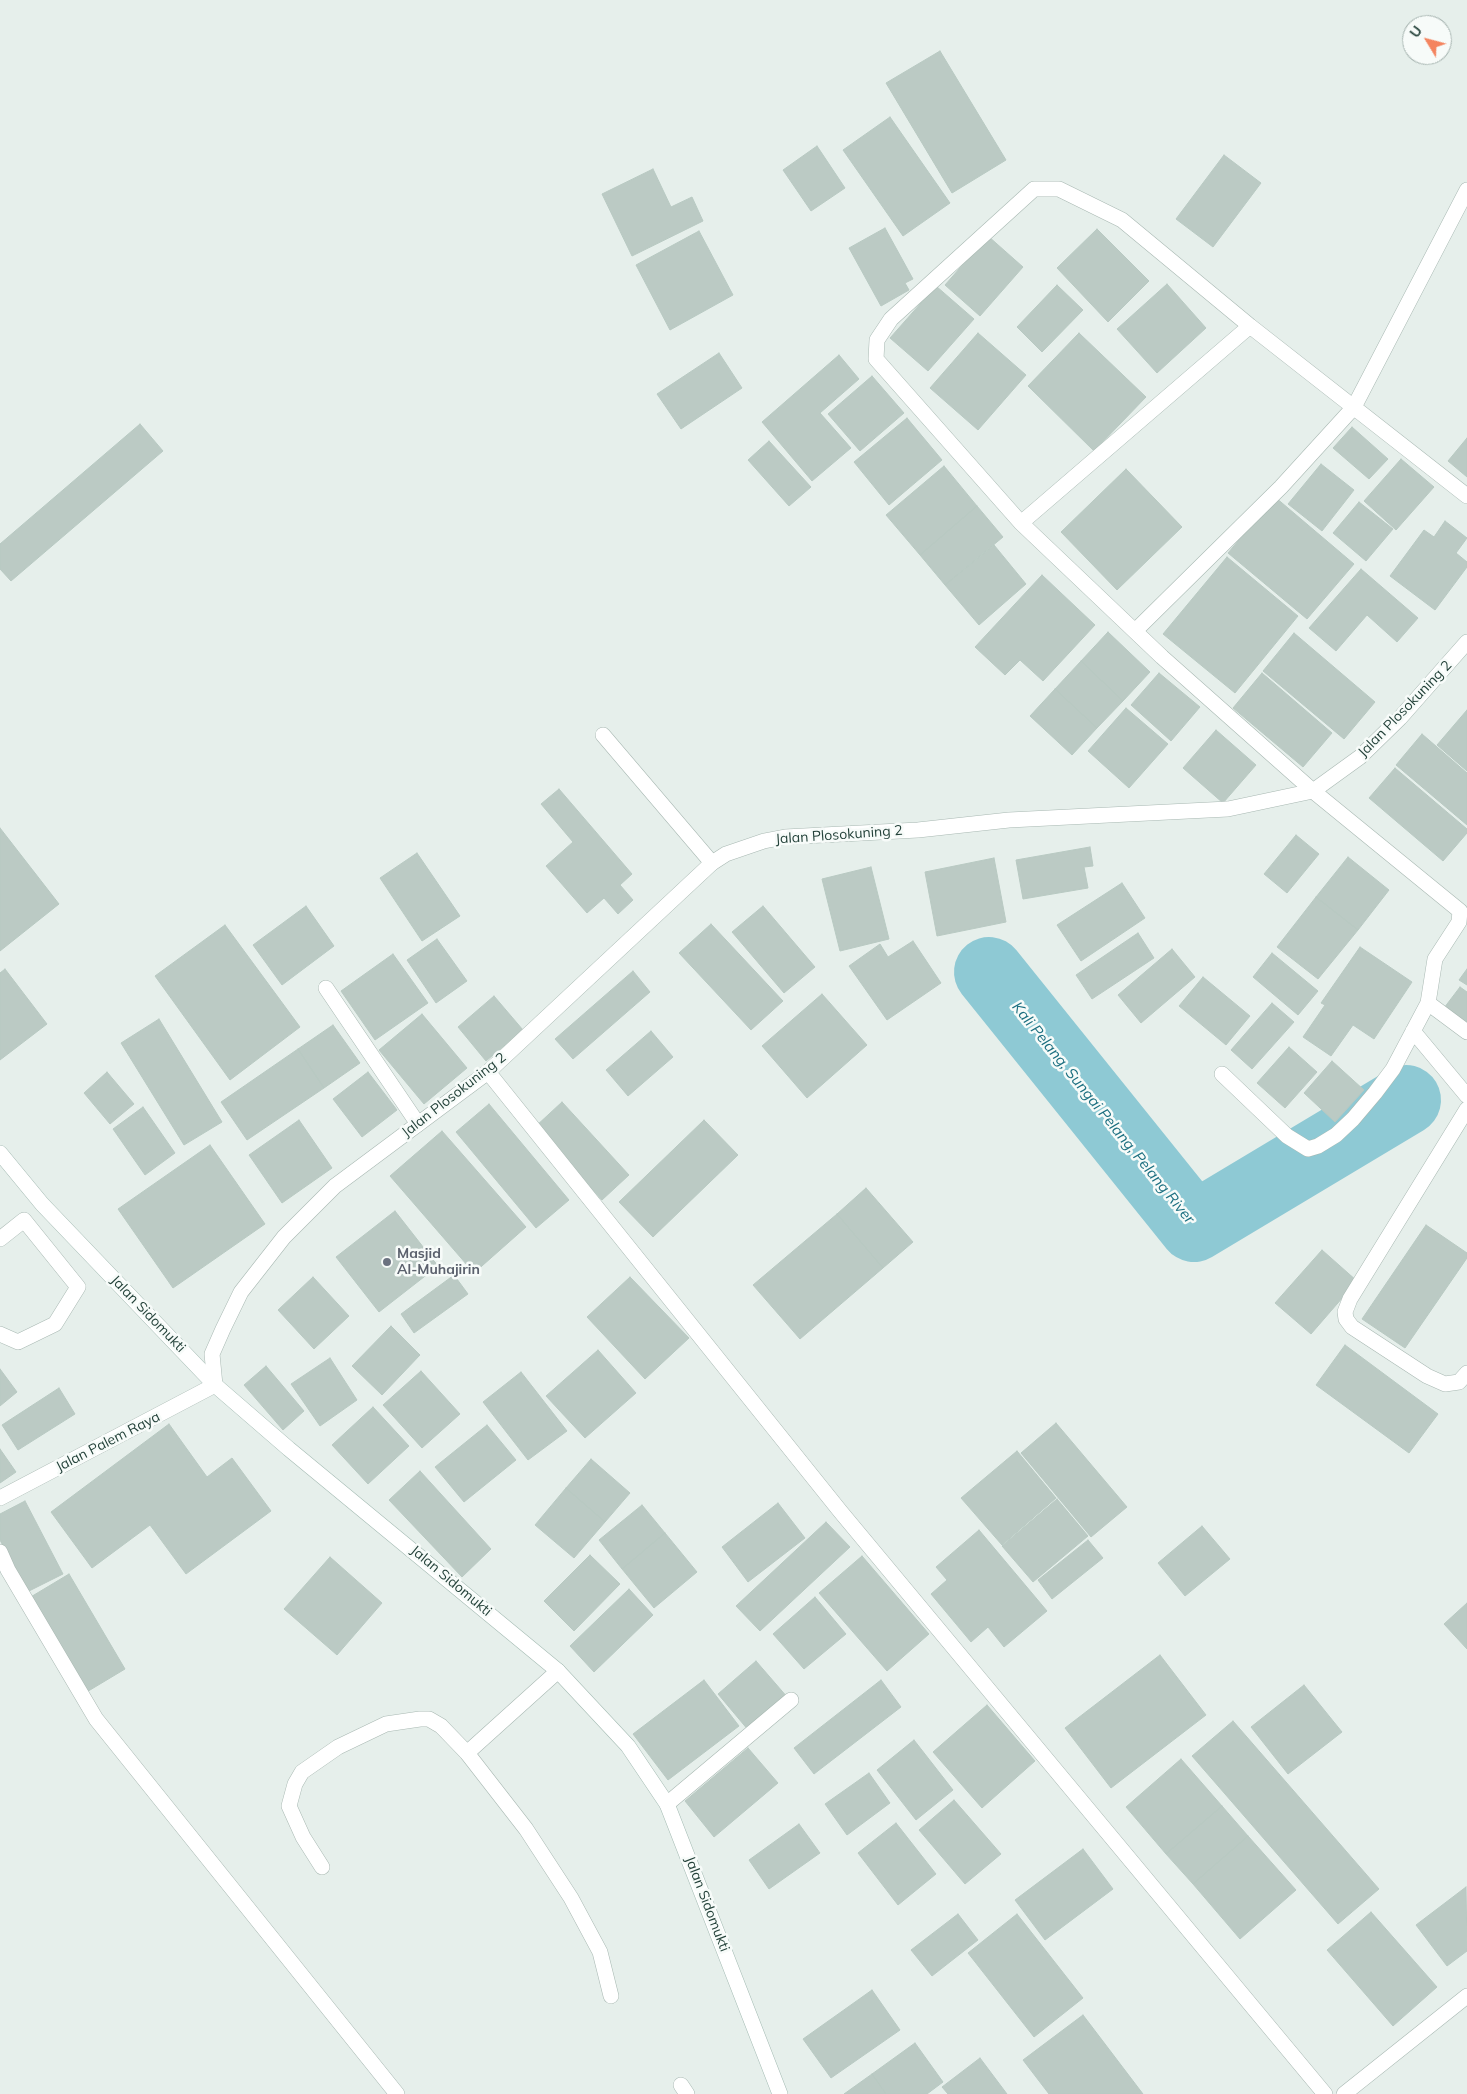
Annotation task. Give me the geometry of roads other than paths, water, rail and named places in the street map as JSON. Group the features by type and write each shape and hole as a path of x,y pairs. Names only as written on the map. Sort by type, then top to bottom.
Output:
{"street":[{"path":"1222,1074 1281,1130 1308,1149 1330,1139 1353,1119 1393,1069 1428,1002 1435,959 1459,922 1460,911 1313,790 1135,631 1021,523 876,359 877,340 891,319 1034,189 1059,189 1122,220 1250,326 1467,496"},
{"path":"1135,631 1281,487 1354,407 1467,190"},
{"path":"1021,523 1250,326"},
{"name":"Jalan Plosokuning 2","path":"216,1385 212,1354 241,1292 284,1237 335,1186 488,1072 712,863 746,847 778,839 918,830 1010,820 1228,809 1313,790 1360,757 1400,718 1467,642"},
{"path":"603,735 712,863"},
{"path":"326,988 418,1124"},
{"path":"1428,1002 1467,1032"},
{"path":"1413,1031 1467,1096"},
{"path":"488,1072 840,1512 1326,2094"},
{"path":"1467,1109 1350,1300 1345,1312 1346,1320 1352,1327 1427,1376 1445,1384 1459,1382 1467,1374"},
{"name":"Jalan Sidomukti","path":"0,1153 42,1204 216,1385 289,1449 438,1570 558,1671 628,1746 667,1804 780,2094"},
{"path":"0,1239 24,1220 78,1287 55,1324 18,1342 0,1334"},
{"name":"Jalan Palem Raya","path":"0,1498 216,1385"},
{"path":"0,1552 8,1570 96,1719 397,2094"},
{"path":"467,1753 558,1671"},
{"path":"667,1804 791,1700"},
{"path":"322,1867 303,1837 289,1806 294,1784 302,1772 338,1747 386,1724 429,1719 441,1726 467,1753 526,1829 571,1898 600,1952 611,1996"},
{"path":"1344,2094 1467,1996"}],"waterway":[{"name":"Kali Pelang, Sungai Pelang, Pelang River","path":"989,972 1194,1227 1406,1100"}],"place":[{"name":"Masjid Al-Muhajirin","path":"387,1262"}]}
